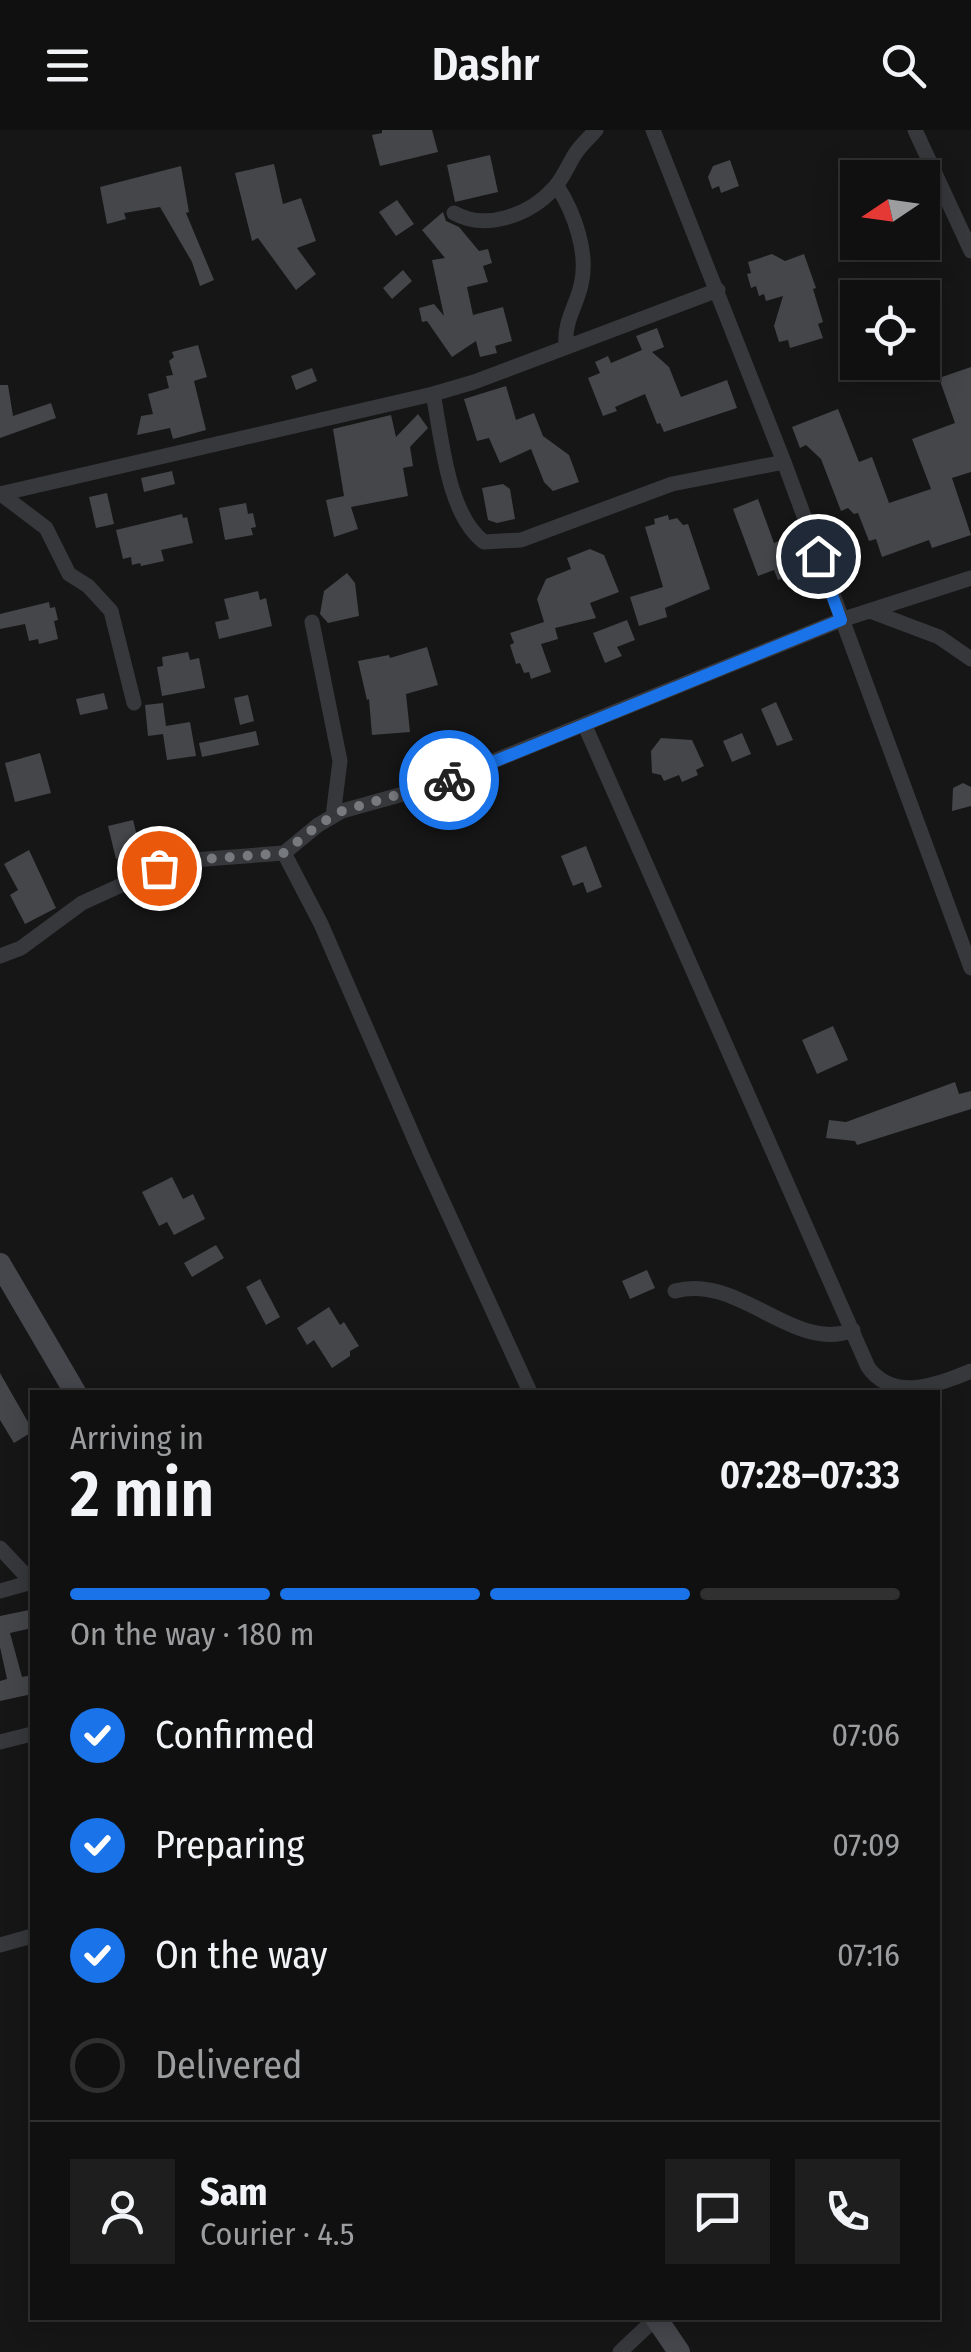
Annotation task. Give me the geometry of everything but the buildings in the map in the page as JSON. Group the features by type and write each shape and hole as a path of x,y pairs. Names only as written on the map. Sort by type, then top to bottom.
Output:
{"street":[{"path":"454,213 468,221 498,220 528,208 556,186 578,150 596,130"},
{"path":"652,130 784,462 971,968"},
{"path":"915,130 971,251"},
{"path":"556,186 570,208 583,266 582,282 564,328 566,345"},
{"path":"0,494 433,394 718,290"},
{"path":"433,394 459,508 472,533 484,542 521,540 672,484 784,462"},
{"path":"0,494 46,528 70,574 88,586 111,611 134,703"},
{"path":"0,956 21,948 82,903 159,868 180,861 284,853 334,816 432,786 841,620 971,578"},
{"path":"870,611 940,637 971,659"},
{"path":"312,622 340,761 334,816"},
{"path":"585,726 874,1376 894,1388 923,1386 971,1370"},
{"path":"284,853 322,924 529,1390"},
{"path":"0,1264 75,1390"},
{"path":"675,1291 692,1286 718,1290 800,1327 828,1335 853,1330"},
{"path":"0,1548 30,1580"},
{"path":"0,1591 30,1583"},
{"path":"0,1742 30,1734"},
{"path":"0,1945 30,1937"},
{"path":"620,2352 654,2320"},
{"path":"657,2320 679,2352"}],"way so far":[{"path":"159,868 180,861 284,853 342,811 449,780"}],"route":[{"path":"449,780 841,620 818,556"}]}
